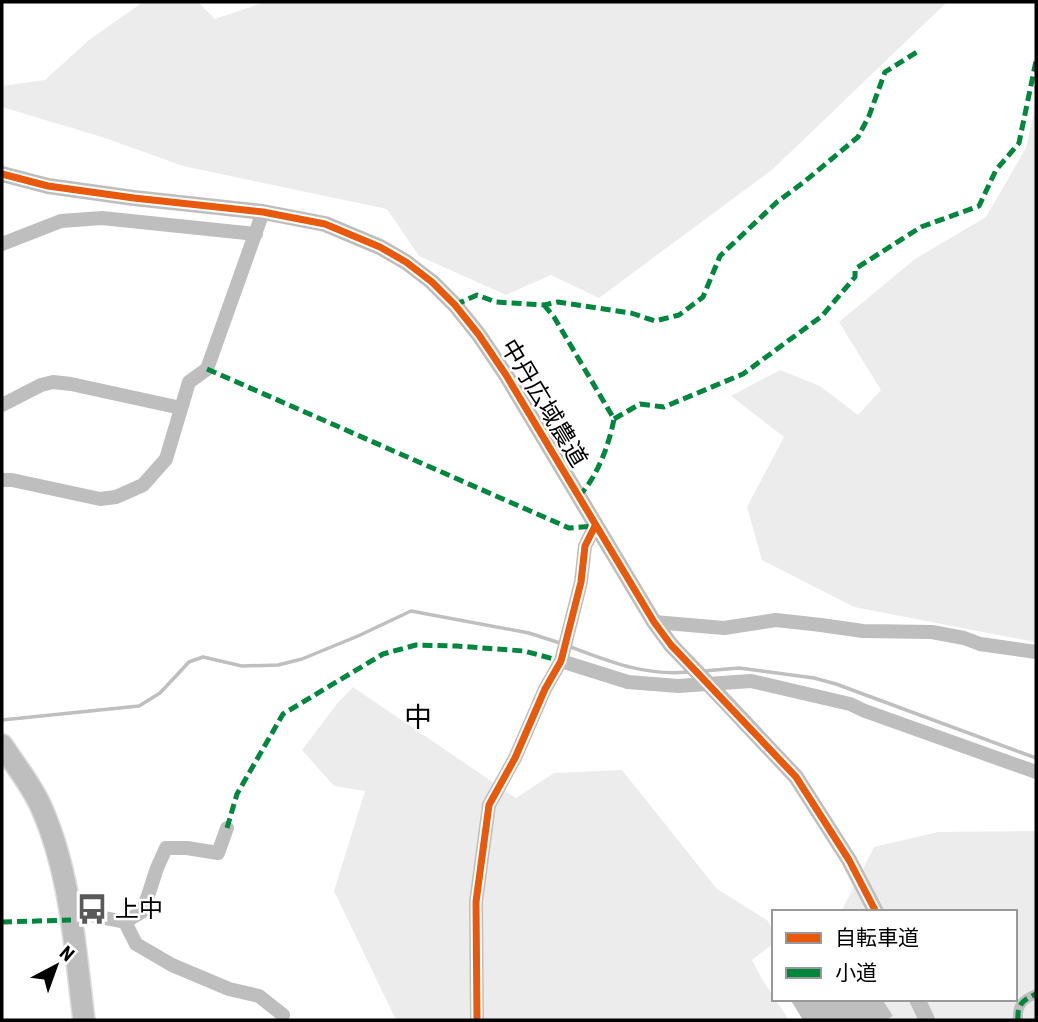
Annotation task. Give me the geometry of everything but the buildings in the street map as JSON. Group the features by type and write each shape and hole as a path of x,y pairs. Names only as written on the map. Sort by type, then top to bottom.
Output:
{"main road":[{"path":"2,745 41,806 55,842 70,911 83,1020"}],"street":[{"name":"中丹広域農道","path":"2,174 48,187 263,212 325,225 380,247 407,262 432,282 480,335 654,622 671,645 796,777 849,860 875,910"},
{"path":"2,480 100,499 117,497 143,485 166,459 189,382 207,369 263,212"},
{"path":"2,244 61,221 103,218 256,234"},
{"path":"2,405 53,382 181,408"},
{"path":"477,1020 476,902 489,805 515,758 545,689 561,661 581,582 585,545 596,526"},
{"path":"654,622 724,628 776,620 863,631 932,632 980,644 1036,652"},
{"path":"561,661 628,682 678,686 751,681 850,704 1036,772"},
{"path":"70,911 125,922 143,911 156,868 166,848 218,853 227,828"},
{"path":"125,922 136,944 172,965 229,989 258,996 283,1015 282,1020"},
{"path":"1018,1020 1018,1007 1023,1000 1036,994"},
{"path":"918,1001 927,1020"}],"shaded area":[{"path":"143,2 198,2 215,19 266,2 947,2 773,169 599,298 551,275 506,295 419,256 387,209 183,166 105,138 2,107 2,86 45,80 89,40"},
{"path":"1036,103 1035,642 854,607 762,560 747,507 784,437 731,396 780,370 820,386 858,415 881,390 839,322 915,259 986,217 1026,148"},
{"path":"353,687 516,798 554,773 622,770 717,889 767,920 772,928 772,945 752,960 772,994 772,1001 776,1001 789,1020 396,1020 334,891 365,791 334,786 302,750"},
{"path":"1036,831 1036,1020 886,1020 893,1016 883,1001 1017,1001 1017,910 842,910 874,847 938,832"},
{"path":"791,1001 883,1001 893,1016 886,1020 803,1020"}],"waterway":[{"path":"2,720 139,706 160,693 189,662 203,657 242,666 278,665 302,659 411,611 529,633 560,643"},
{"path":"568,646 641,669 688,672"},
{"path":"703,671 739,668 814,678 1036,758"}],"marked path":[{"path":"455,305 477,295 496,302 544,305 558,302 631,313 655,321 679,315 703,297 720,256 777,202 858,137 869,116 885,72 917,52"},
{"path":"614,419 640,404 664,407 743,374 822,316 855,277 855,269 921,227 979,206 996,170 1019,143 1036,61"},
{"path":"544,305 554,317 614,419 601,461 578,497"},
{"path":"207,369 569,528 595,526"},
{"path":"227,828 237,794 283,714 383,654 416,645 457,646 524,651 561,661"},
{"path":"2,922 71,920"},
{"path":"1018,1020 1021,1004 1036,994"}],"cycle path":[{"path":"2,174 48,186 263,212 325,224 380,247 432,282 479,335 506,375 654,622 671,645 796,777 849,860 875,910"},
{"path":"477,1020 476,902 489,805 515,758 545,689 561,661 581,582 585,546 595,526"}],"place":[{"name":"上中","path":"92,909"}],"district":[{"name":"中","path":"418,717"}]}
